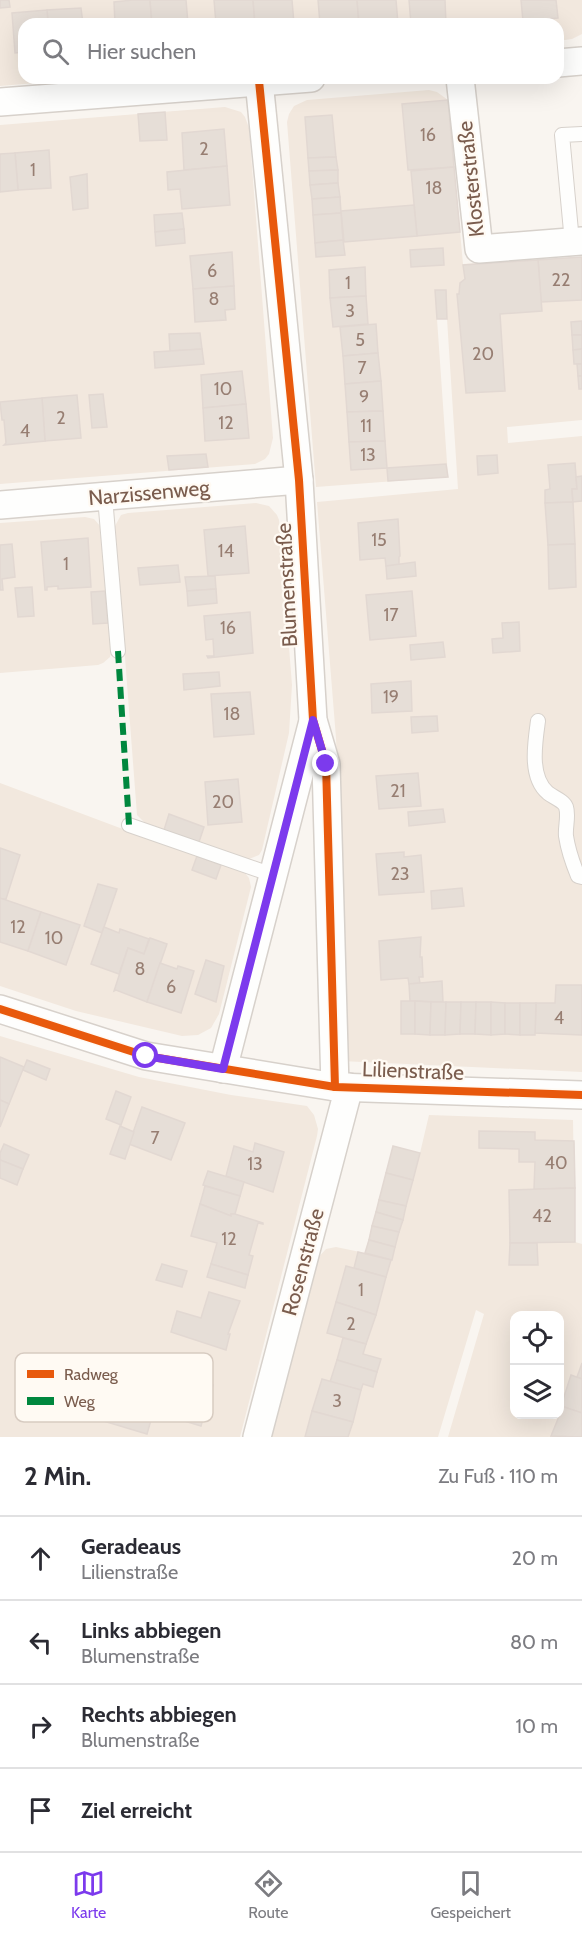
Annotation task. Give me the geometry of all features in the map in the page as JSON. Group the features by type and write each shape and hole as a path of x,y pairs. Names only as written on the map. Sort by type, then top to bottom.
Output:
{"street":[{"path":"564,62 582,61"},
{"path":"0,102 222,84"},
{"name":"Blumenstraße","path":"259,84 299,480 313,720 326,764 342,1087"},
{"name":"Klosterstraße","path":"461,84 479,249 577,242"},
{"name":"Narzissenweg","path":"0,505 299,480"},
{"name":"Blumenstraße","path":"223,1069 313,720"},
{"name":"Lilienstraße","path":"0,1009 146,1056 342,1087 582,1095"},
{"name":"Rosenstraße","path":"257,1437 342,1087"}],"lane":[{"path":"577,242 562,135 582,134"},
{"path":"105,497 118,651"},
{"path":"538,721 535,762 540,784 566,808 566,836 573,866 578,876 582,878"},
{"path":"129,825 273,875"}],"shaded area":[{"path":"0,0 582,0 582,34 564,40 564,18 18,18 18,84 24,84 0,86"},
{"path":"429,90 437,92 448,100 463,264 582,257 582,420 507,427 508,443 582,436 582,1072 341,1061 343,916 336,738 317,502 458,489 447,319 437,319 448,477 316,487 287,122 294,106 307,100"},
{"path":"225,107 241,112 249,128 273,438 269,454 255,464 0,484 0,125"},
{"path":"256,503 269,506 279,520 292,685 289,733 262,850 259,855 249,859 145,823 137,815 115,526 121,515 128,513"},
{"path":"85,517 94,519 100,526 110,657 98,665 0,673 0,523"},
{"path":"0,783 244,872 249,878 251,887 219,1014 211,1028 198,1035 182,1036 76,1011 0,986"},
{"path":"0,1036 139,1077 231,1095 307,1106 314,1115 318,1129 317,1136 240,1437 0,1437"},
{"path":"429,1115 573,1120 575,1242 582,1244 582,1437 448,1437 484,1314 476,1310 438,1437 270,1437 316,1260 326,1249 336,1247 365,1253 393,1146 420,1153"}],"building":[{"path":"0,0 9,0 10,7 0,8"},
{"path":"150,0 152,18 115,18 114,2"},
{"path":"150,0 186,0 188,18 152,18"},
{"path":"214,0 253,0 254,18 216,18"},
{"path":"253,0 292,0 294,18 254,18"},
{"path":"318,0 357,0 358,18 320,18"},
{"path":"357,0 396,0 398,18 358,18"},
{"path":"409,0 445,0 446,18 410,18"},
{"path":"521,0 556,0 558,18 523,18"},
{"path":"81,8 82,18 48,18 47,10"},
{"path":"47,10 48,18 18,18 18,53 15,53 12,13"},
{"path":"448,100 454,167 408,170 402,104"},
{"path":"165,112 167,140 140,141 138,114"},
{"path":"332,115 336,157 308,158 305,117"},
{"path":"224,129 227,166 184,170 182,133"},
{"path":"49,150 51,188 18,190 15,153"},
{"path":"15,153 18,190 0,192 0,154"},
{"path":"336,157 338,170 309,171 308,158"},
{"path":"227,166 230,205 182,209 180,189 168,190 167,172"},
{"path":"454,167 460,232 417,236 411,171"},
{"path":"338,170 338,183 310,185 309,171"},
{"path":"87,174 88,208 73,210 70,177"},
{"path":"338,183 340,197 312,199 310,185"},
{"path":"340,197 341,213 313,215 312,199"},
{"path":"414,205 417,236 344,242 341,211"},
{"path":"182,213 184,229 155,232 154,215"},
{"path":"341,213 343,240 315,243 313,215"},
{"path":"184,229 185,243 156,246 155,232"},
{"path":"343,240 345,255 316,257 315,243"},
{"path":"443,248 444,265 411,267 410,250"},
{"path":"232,252 234,286 193,289 190,256"},
{"path":"582,257 582,300 541,302 538,260"},
{"path":"538,260 542,311 500,314 505,391 466,393 457,294 459,294 460,283 465,279 463,265"},
{"path":"365,267 366,296 330,298 329,270"},
{"path":"234,286 235,309 225,310 226,320 195,322 193,289"},
{"path":"435,290 446,290 447,319 437,319"},
{"path":"366,296 368,324 333,327 330,298"},
{"path":"582,321 582,335 572,335 571,322"},
{"path":"376,324 378,353 343,356 340,327"},
{"path":"200,333 202,349 170,351 169,334"},
{"path":"572,335 582,335 582,349 573,350"},
{"path":"202,349 204,364 155,368 154,352"},
{"path":"582,349 582,364 574,364 573,350"},
{"path":"378,353 381,381 345,384 343,356"},
{"path":"577,364 582,364 582,376 578,376"},
{"path":"242,371 246,404 203,408 201,375"},
{"path":"578,376 582,376 582,389 579,389"},
{"path":"381,381 383,411 347,412 345,384"},
{"path":"103,394 107,427 92,428 89,395"},
{"path":"77,395 81,438 45,441 42,398"},
{"path":"42,398 45,441 4,445 6,443 4,420 2,420 0,402"},
{"path":"246,404 249,438 205,441 203,408"},
{"path":"383,411 385,441 349,442 347,412"},
{"path":"385,441 387,468 351,470 349,442"},
{"path":"206,454 208,467 169,470 167,456"},
{"path":"497,455 498,473 478,475 477,456"},
{"path":"575,463 577,489 572,489 573,502 545,503 545,490 550,489 548,465"},
{"path":"446,464 448,477 388,481 387,468"},
{"path":"582,476 582,501 573,502 572,489 577,489 576,477"},
{"path":"573,502 575,544 548,545 545,503"},
{"path":"398,519 399,565 386,566 385,558 360,560 358,523"},
{"path":"245,526 249,573 208,576 204,530"},
{"path":"88,538 91,587 58,589 58,586 47,587 45,590 41,542"},
{"path":"12,544 15,577 2,579 3,590 0,590 0,545"},
{"path":"575,544 576,587 549,589 548,545"},
{"path":"415,562 416,576 387,579 386,566"},
{"path":"178,565 180,582 140,585 138,568"},
{"path":"215,576 216,589 187,591 185,577"},
{"path":"32,587 34,616 18,617 15,588"},
{"path":"216,589 217,603 188,606 187,591"},
{"path":"105,591 108,623 93,624 91,592"},
{"path":"412,591 416,636 370,640 366,595"},
{"path":"250,612 253,653 208,658 207,656 214,656 213,639 206,640 204,616"},
{"path":"519,622 520,651 493,653 492,639 503,638 502,623"},
{"path":"443,642 445,657 411,660 410,645"},
{"path":"219,672 220,686 184,690 183,674"},
{"path":"411,681 412,711 372,713 371,684"},
{"path":"250,692 254,734 214,737 211,694"},
{"path":"437,716 438,731 412,733 411,717"},
{"path":"418,773 421,806 379,809 376,776"},
{"path":"238,779 242,822 208,825 205,782"},
{"path":"443,809 445,822 409,826 408,812"},
{"path":"169,814 204,827 199,842 164,830"},
{"path":"0,848 20,855 6,899 0,899"},
{"path":"404,852 404,857 421,855 424,892 379,895 376,854"},
{"path":"197,856 221,865 216,879 192,870"},
{"path":"98,884 117,889 102,933 84,926"},
{"path":"462,888 464,906 432,909 431,891"},
{"path":"0,898 41,912 28,951 0,942"},
{"path":"41,912 80,925 66,965 28,951"},
{"path":"104,927 119,933 120,929 149,939 144,954 128,948 119,974 91,964"},
{"path":"421,937 420,957 422,957 423,977 419,977 420,983 409,984 408,978 381,980 379,941"},
{"path":"150,938 167,944 147,1002 114,991 128,948 144,954"},
{"path":"206,960 224,966 216,1002 195,994"},
{"path":"160,963 177,969 178,966 194,971 181,1013 147,1002"},
{"path":"442,981 443,1002 410,1001 409,984"},
{"path":"556,985 582,985 582,1035 535,1033 536,1003 555,1003"},
{"path":"401,1001 415,1001 415,1034 401,1034"},
{"path":"415,1001 431,1002 430,1035 415,1034"},
{"path":"431,1002 446,1002 445,1035 430,1035"},
{"path":"446,1002 461,1002 460,1034 445,1035"},
{"path":"461,1002 476,1002 475,1034 460,1034"},
{"path":"476,1002 491,1002 491,1035 475,1034"},
{"path":"491,1002 505,1003 505,1034 491,1035"},
{"path":"505,1003 520,1003 520,1035 505,1034"},
{"path":"520,1003 536,1003 535,1035 520,1035"},
{"path":"0,1057 24,1067 9,1104 0,1100"},
{"path":"27,1060 50,1069 46,1080 23,1070"},
{"path":"116,1091 131,1097 121,1125 106,1119"},
{"path":"0,1100 9,1104 0,1127"},
{"path":"142,1107 185,1123 171,1160 129,1144"},
{"path":"120,1126 134,1132 125,1159 110,1154"},
{"path":"479,1131 535,1132 535,1140 574,1141 575,1188 534,1189 535,1162 519,1162 519,1149 479,1148"},
{"path":"255,1143 284,1152 273,1192 226,1176 234,1146 253,1152"},
{"path":"4,1144 29,1155 23,1169 0,1160"},
{"path":"393,1146 420,1153 413,1180 386,1173"},
{"path":"0,1160 23,1169 17,1185 0,1178"},
{"path":"208,1171 244,1182 240,1196 203,1185"},
{"path":"386,1173 413,1180 406,1206 379,1200"},
{"path":"205,1186 240,1196 235,1214 231,1216 200,1204"},
{"path":"575,1188 575,1242 510,1243 509,1190"},
{"path":"379,1200 406,1206 403,1220 376,1212"},
{"path":"200,1204 231,1216 235,1214 263,1223 258,1223 249,1255 253,1256 248,1275 211,1264 217,1243 191,1236"},
{"path":"376,1212 403,1220 399,1232 372,1226"},
{"path":"372,1226 399,1232 395,1247 369,1240"},
{"path":"369,1240 395,1247 392,1260 365,1253"},
{"path":"510,1243 537,1243 538,1265 509,1265"},
{"path":"358,1252 391,1260 386,1277 354,1268"},
{"path":"162,1264 187,1271 182,1287 156,1280"},
{"path":"211,1264 248,1275 245,1288 207,1277"},
{"path":"346,1266 386,1277 376,1315 336,1302"},
{"path":"209,1292 240,1301 228,1334 230,1334 226,1350 171,1332 177,1311 201,1318"},
{"path":"336,1302 376,1315 366,1344 327,1333"},
{"path":"343,1338 366,1344 363,1354 381,1359 377,1372 337,1360"},
{"path":"337,1360 377,1372 373,1387 363,1384 361,1390 330,1382"},
{"path":"582,1363 582,1379 577,1377"},
{"path":"571,1375 582,1379 582,1413 564,1407 564,1397"},
{"path":"322,1379 361,1390 353,1422 312,1411"},
{"path":"564,1407 582,1413 582,1437 551,1436 558,1419 564,1419"},
{"path":"312,1411 353,1422 348,1437 305,1437"},
{"path":"107,1422 150,1422 147,1434"},
{"path":"188,1422 202,1422 201,1426"}],"marked path":[{"path":"118,651 129,825"}],"cycle path":[{"path":"259,84 299,480 313,720 326,764 335,1087"},
{"path":"0,1009 146,1056 335,1087 582,1095"}],"route":[{"path":"146,1056 223,1069 313,720 326,764"}]}
